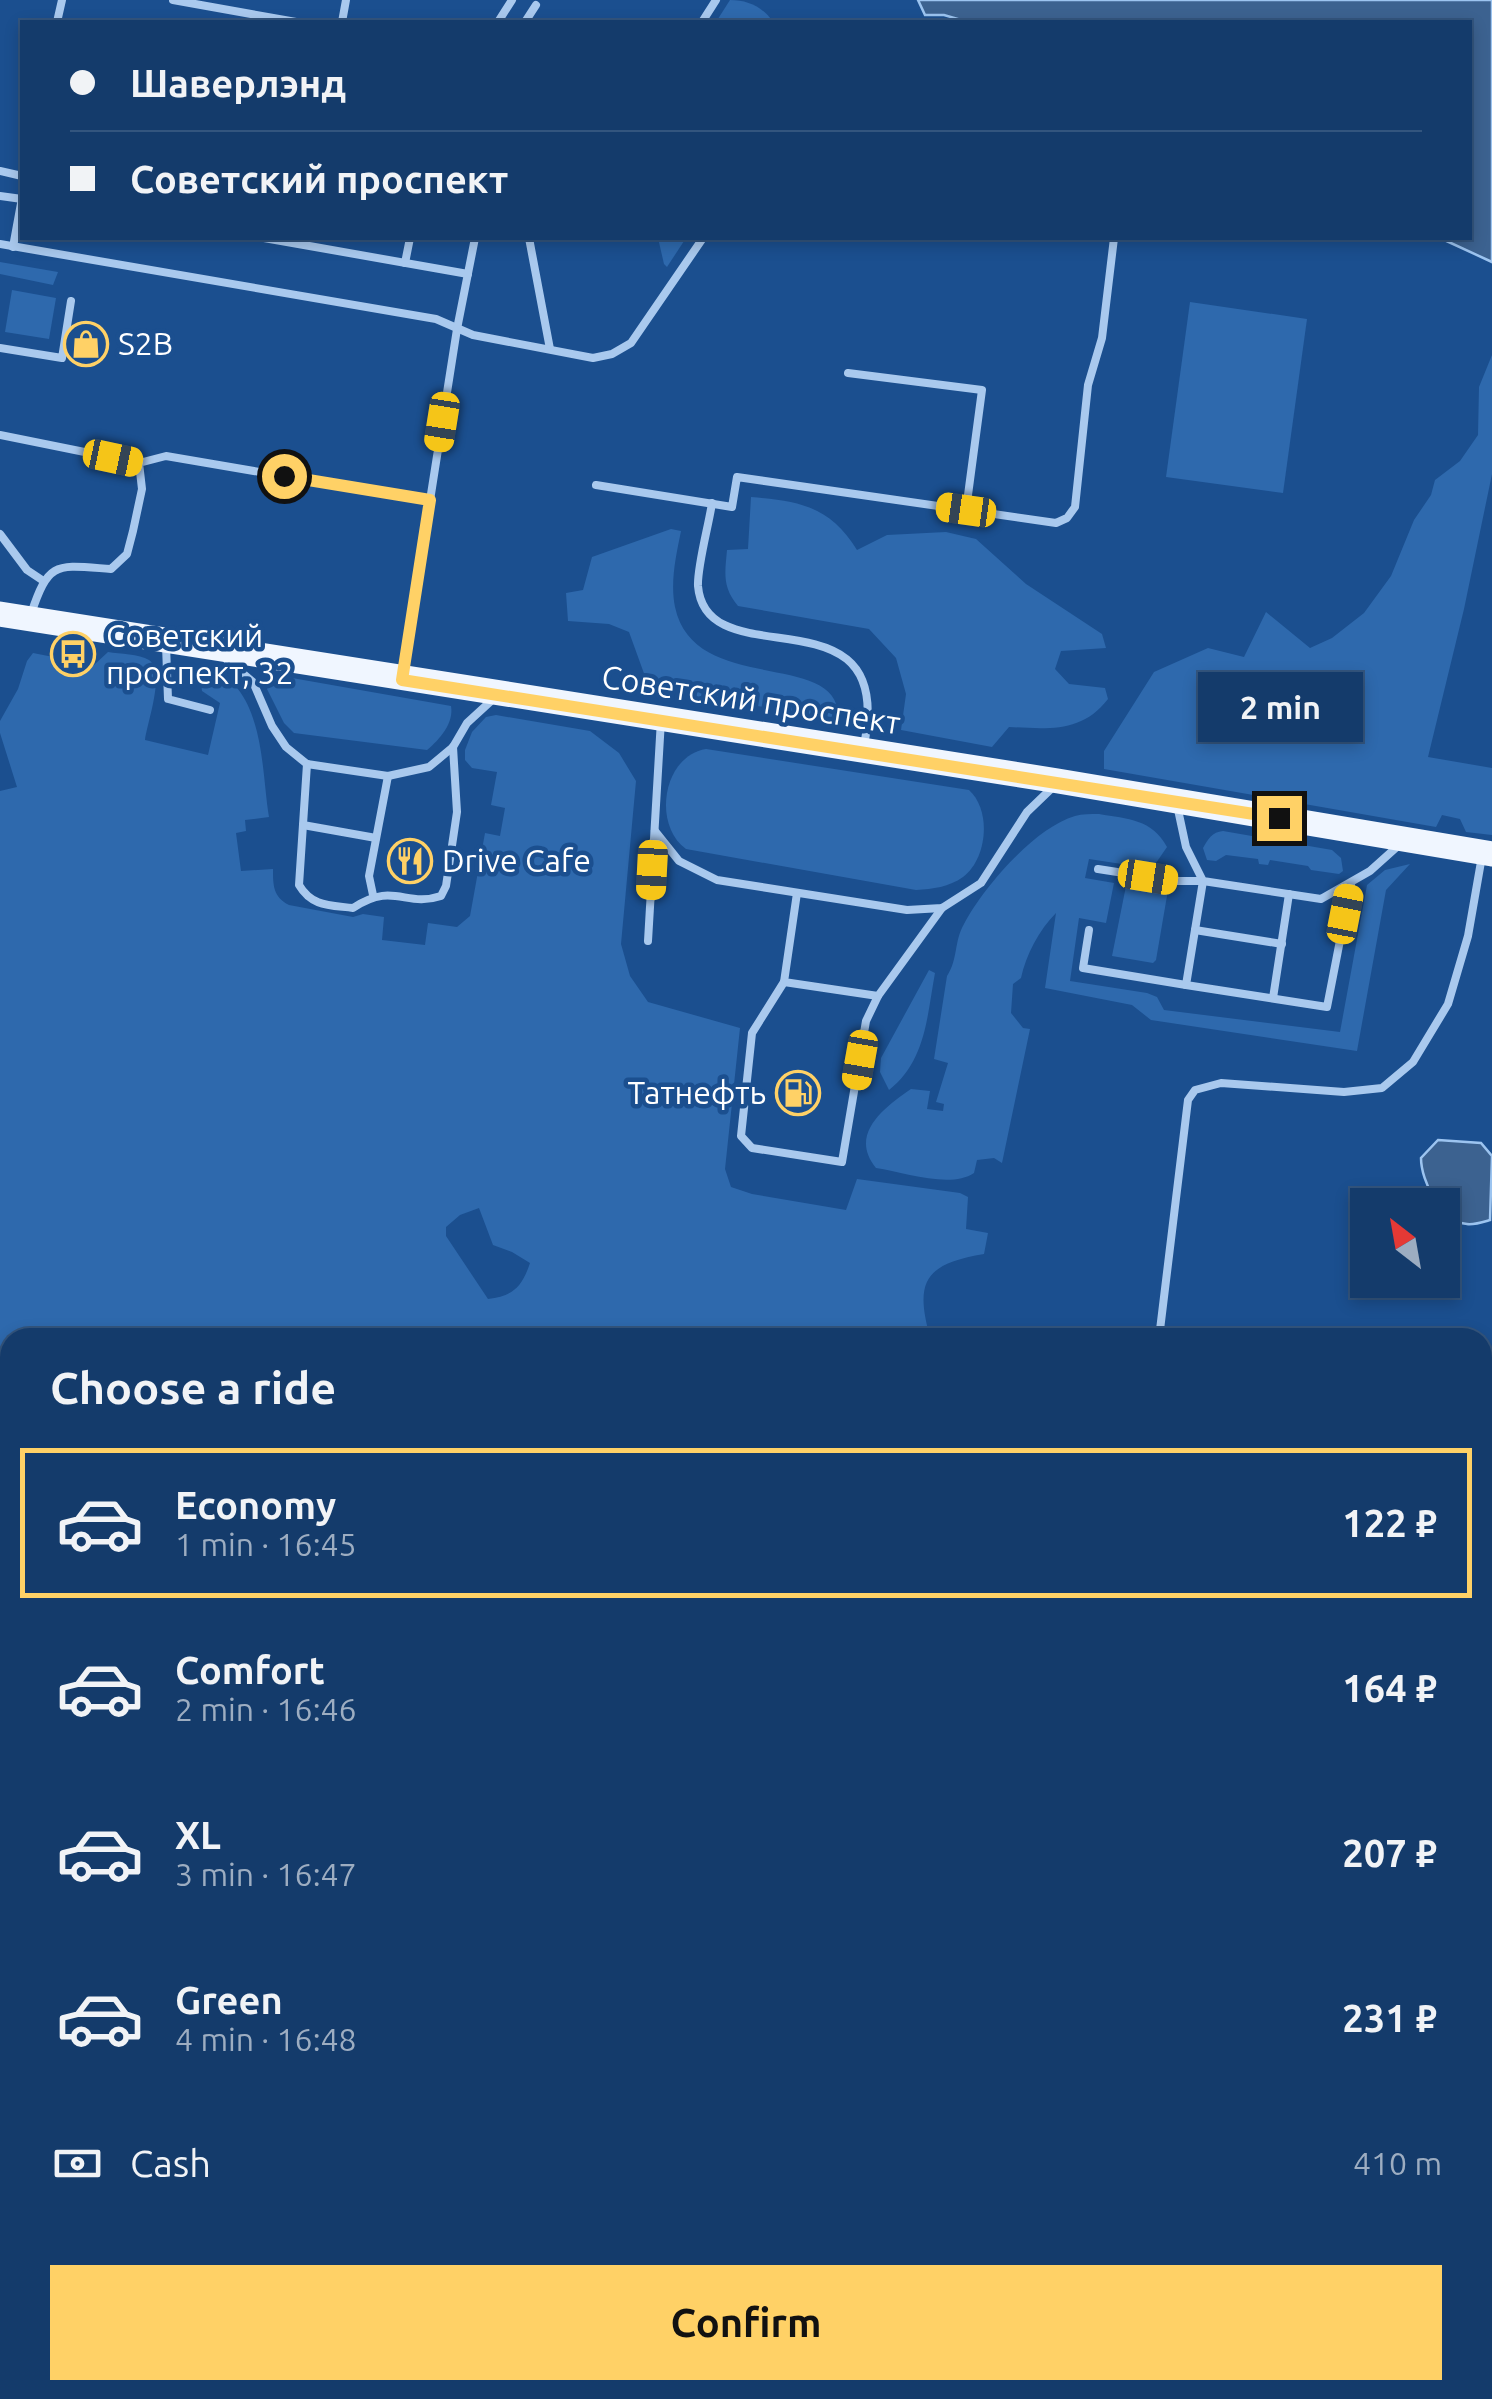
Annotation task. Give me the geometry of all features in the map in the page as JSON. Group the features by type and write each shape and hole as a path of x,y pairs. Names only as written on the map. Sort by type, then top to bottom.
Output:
{"main road":[{"name":"Советский проспект","path":"0,614 1176,800 1487,854"}],"lane":[{"path":"172,0 220,5 287,20"},
{"path":"526,20 536,5"},
{"path":"13,247 20,210"},
{"path":"275,240 468,274"},
{"path":"406,263 410,240"},
{"path":"402,680 475,240"},
{"path":"529,240 550,349"},
{"path":"0,244 436,319 473,335 594,358 612,354 631,343 702,240"},
{"path":"596,485 732,507 738,478 1056,523 1075,507 1088,384 1102,338 1114,240"},
{"path":"0,348 62,358 71,301"},
{"path":"848,372 982,390 966,510"},
{"path":"0,435 139,463 166,456 430,500"},
{"path":"29,618 42,580 68,566 110,569 127,554 142,488 139,463"},
{"path":"712,502 698,587 706,605 719,622 734,630 823,645 849,660 865,681 871,711 863,750"},
{"path":"0,534 27,570 42,580"},
{"path":"166,640 168,699 210,710"},
{"path":"201,646 215,651 253,682 272,726 286,747 307,764 388,776 429,767 453,747 467,722 484,704 505,695"},
{"path":"648,940 662,718"},
{"path":"307,764 298,884 306,897 316,904 354,908 373,896 428,900 441,896 446,886 457,812 453,747"},
{"path":"373,896 369,876 388,776"},
{"path":"797,893 784,982 752,1033 741,1136 752,1148 842,1162 866,1021 878,996 942,908 982,883 1027,812 1058,781"},
{"path":"1176,800 1186,847 1203,880 1186,985"},
{"path":"303,825 376,838"},
{"path":"655,831 679,861 717,880 907,910 942,908"},
{"path":"1098,869 1174,881 1203,880 1321,899 1351,884 1406,840"},
{"path":"1160,1328 1188,1100 1195,1090 1221,1084 1344,1092 1382,1088 1413,1062 1448,1004 1487,854"},
{"path":"1090,930 1083,968 1328,1006 1351,884"},
{"path":"1273,998 1289,894"},
{"path":"1195,930 1282,944"},
{"path":"784,982 878,996"}],"shaded area":[{"path":"730,0 754,5 771,20 717,20"},
{"path":"918,0 1492,0 1492,262 1444,240 1472,240 1472,20 961,20 925,15"},
{"path":"658,240 685,240 667,267"},
{"path":"0,262 58,272 53,285 0,274"},
{"path":"12,290 56,298 49,339 5,332"},
{"path":"1190,302 1307,319 1283,493 1166,477"},
{"path":"1492,355 1492,474 1428,757 1492,768 1492,835 1466,832 1460,819 1442,815 1436,827 1104,769 1104,751 1154,672 1208,648 1244,657 1266,612 1310,648 1332,638 1364,613 1391,576 1435,480 1460,461 1478,435 1479,387"},
{"path":"751,497 812,508 836,524 857,550 887,535 946,532 976,539 1026,584 1102,634 1106,648 1061,651 1055,669 1069,684 1105,688 1108,699 1076,723 1051,728 1009,727 992,747 901,730 906,694 896,658 869,629 738,606 733,599 726,580 727,550 748,549"},
{"path":"671,529 681,531 674,569 674,598 688,635 709,652 736,663 816,684 833,697 838,718 650,690 629,632 609,624 568,621 566,593 583,590 592,557"},
{"path":"108,652 149,660 154,666 156,686 145,740 208,755 220,703 202,691 200,675 178,670 179,663 211,669 229,679 251,712 269,817 245,820 246,831 236,833 241,871 273,869 277,894 289,905 353,917 384,917 382,940 425,945 428,923 457,927 470,916 485,833 500,836 505,808 491,805 497,772 472,768 465,760 472,732 486,717 496,715 590,731 619,753 636,781 621,944 630,976 648,1002 740,1028 725,1169 731,1187 846,1210 857,1179 960,1193 968,1197 966,1229 988,1233 984,1254 949,1263 929,1278 924,1301 928,1328 0,1328 0,791 17,787 0,721 33,653 94,665","holes":["479,1208 493,1245 530,1263 524,1278 515,1289 488,1299 446,1236 446,1227 460,1215"]},
{"path":"275,675 451,706 450,718 441,736 427,750 294,733 284,723 267,689"},
{"path":"706,749 969,790 984,822 982,847 963,877 941,887 916,890 686,849 669,824 667,792 680,764 691,754"},
{"path":"1099,814 1147,826 1167,847 1156,863 1141,867 1089,859 1085,878 1114,883 1106,923 1079,918 1070,981 1147,993 1157,997 1164,1010 1340,1032 1367,885 1385,870 1410,864 1386,890 1357,1051 1151,1020 1132,1005 1045,988 1056,913 1034,943 1021,978 1013,984 1011,1013 1023,1028 1030,1029 1002,1163 994,1158 977,1160 974,1173 953,1180 876,1168 868,1156 868,1133 891,1104 911,1089 930,1091 927,1109 943,1111 944,1104 936,1102 948,1063 934,1059 947,976 961,930 973,910 1011,861 1043,833 1075,816"},
{"path":"1223,831 1332,850 1341,858 1343,871 1339,874 1311,870 1308,866 1270,860 1268,865 1259,864 1258,859 1226,855 1216,861 1207,860 1203,848 1213,834"},
{"path":"1127,881 1168,890 1153,963 1112,956"},
{"path":"929,970 935,973 918,1052 889,1090 880,1072 881,1058"},
{"path":"1438,1140 1481,1143 1492,1156 1490,1220 1460,1222 1460,1188 1429,1188 1421,1158"}],"place":[{"name":"S2B","path":"86,344"},
{"name":"Советский проспект, 32","path":"73,654"},
{"name":"Drive Cafe","path":"410,861"},
{"name":"Татнефть","path":"798,1093"}],"route":[{"path":"284,476 430,500 402,680 1279,818"}]}
